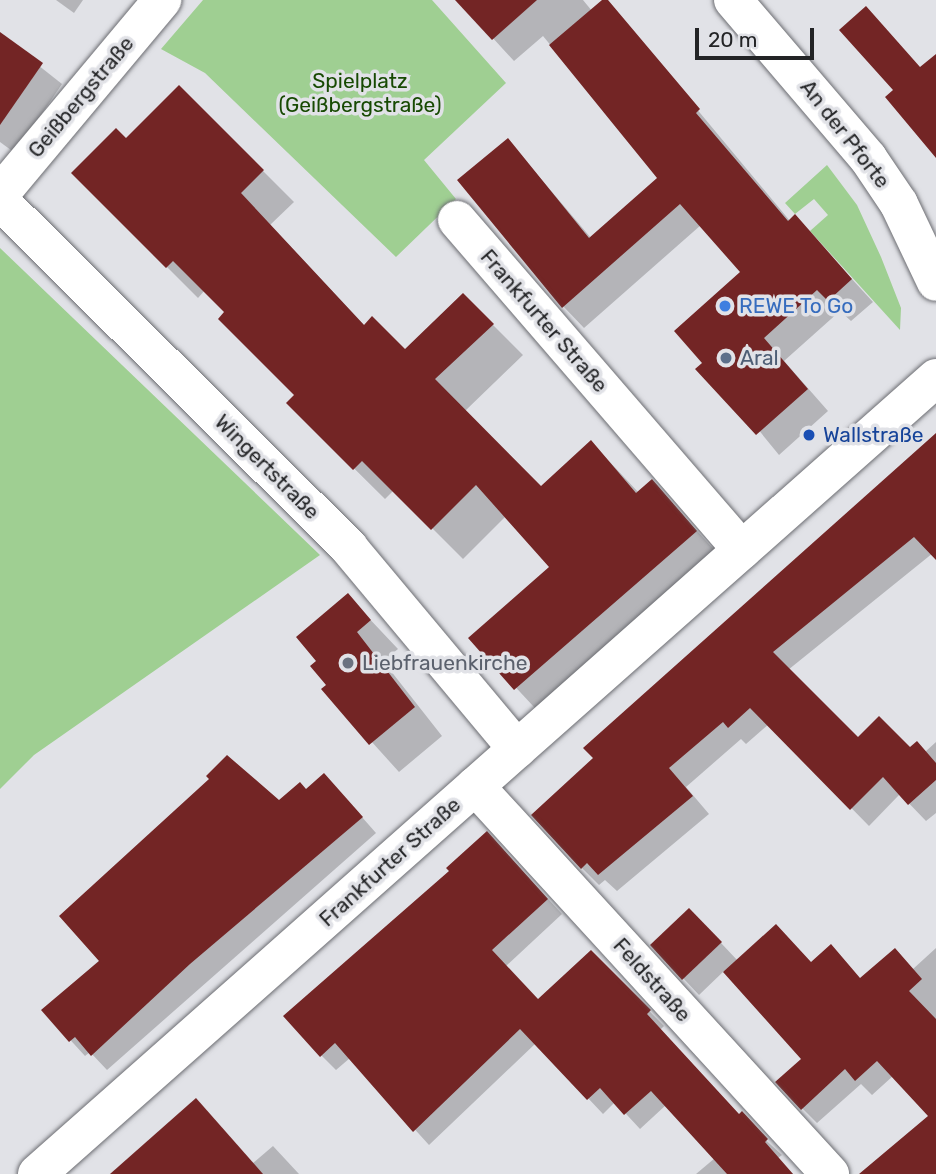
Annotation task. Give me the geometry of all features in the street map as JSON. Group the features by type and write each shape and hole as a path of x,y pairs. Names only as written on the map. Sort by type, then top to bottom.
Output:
{"street":[{"name":"Geißbergstraße","path":"0,194 162,0"},
{"name":"An der Pforte","path":"733,0 868,158 899,204 936,282"},
{"name":"Wingertstraße","path":"0,201 349,548 517,749"},
{"name":"Frankfurter Straße","path":"457,220 741,550"},
{"name":"Frankfurter Straße","path":"37,1174 936,378"},
{"name":"Feldstraße","path":"475,786 830,1174"}],"green space":[{"name":"Spielplatz (Geißbergstraße)","path":"203,0 432,0 506,83 424,160 456,199 396,257 205,73 161,49"},
{"path":"827,165 857,205 881,257 901,308 900,330 810,231 828,215 814,199 795,214 785,203"},
{"path":"0,248 320,555 34,755 0,789"}],"building":[{"path":"455,0 537,0 492,40"},
{"path":"602,0 608,0 700,109 696,113 788,221 795,214 852,279 828,301 817,290 764,338 808,389 756,435 695,369 702,363 674,331 740,272 680,204 562,308 457,180 508,138 589,238 657,178 549,45"},
{"path":"866,6 920,67 936,54 936,158 885,97 893,90 839,30"},
{"path":"0,32 43,63 0,125"},
{"path":"179,85 264,170 241,193 364,325 372,316 405,349 463,293 494,324 435,379 541,486 591,440 636,493 652,479 697,531 514,690 468,638 549,567 476,485 431,530 362,461 353,470 286,403 294,395 218,319 224,312 173,261 166,268 71,173 116,128 126,138"},
{"path":"936,433 936,560 914,537 773,652 858,737 879,716 910,747 917,741 936,763 936,780 908,805 883,777 850,810 750,708 728,728 723,722 669,768 693,796 598,875 587,863 581,869 531,815 593,758 583,748"},
{"name":"Liebfrauenkirche","path":"348,593 371,620 357,632 415,707 369,745 321,689 326,685 310,666 316,661 296,637"},
{"path":"227,755 279,800 300,782 306,789 324,773 363,817 190,964 91,1056 75,1037 69,1042 41,1010 99,961 59,916 209,779 206,776"},
{"path":"487,831 548,899 492,950 538,999 591,950 651,1010 647,1014 739,1114 742,1111 768,1139 765,1142 793,1174 727,1174 651,1091 624,1115 600,1088 587,1100 520,1029 413,1132 335,1043 320,1057 283,1016 449,871 446,868"},
{"path":"689,908 722,942 682,980 650,945"},
{"path":"776,924 811,962 831,944 860,978 895,948 922,979 909,991 936,1019 936,1174 859,1174 928,1116 877,1061 855,1081 845,1069 801,1110 775,1082 801,1059 723,972"},
{"path":"196,1098 263,1174 110,1174"}],"place":[{"name":"REWE To Go","path":"725,306"},
{"name":"Aral","path":"726,358"},
{"name":"Wallstraße","path":"809,435"},
{"name":"Liebfrauenkirche","path":"348,663"}]}
